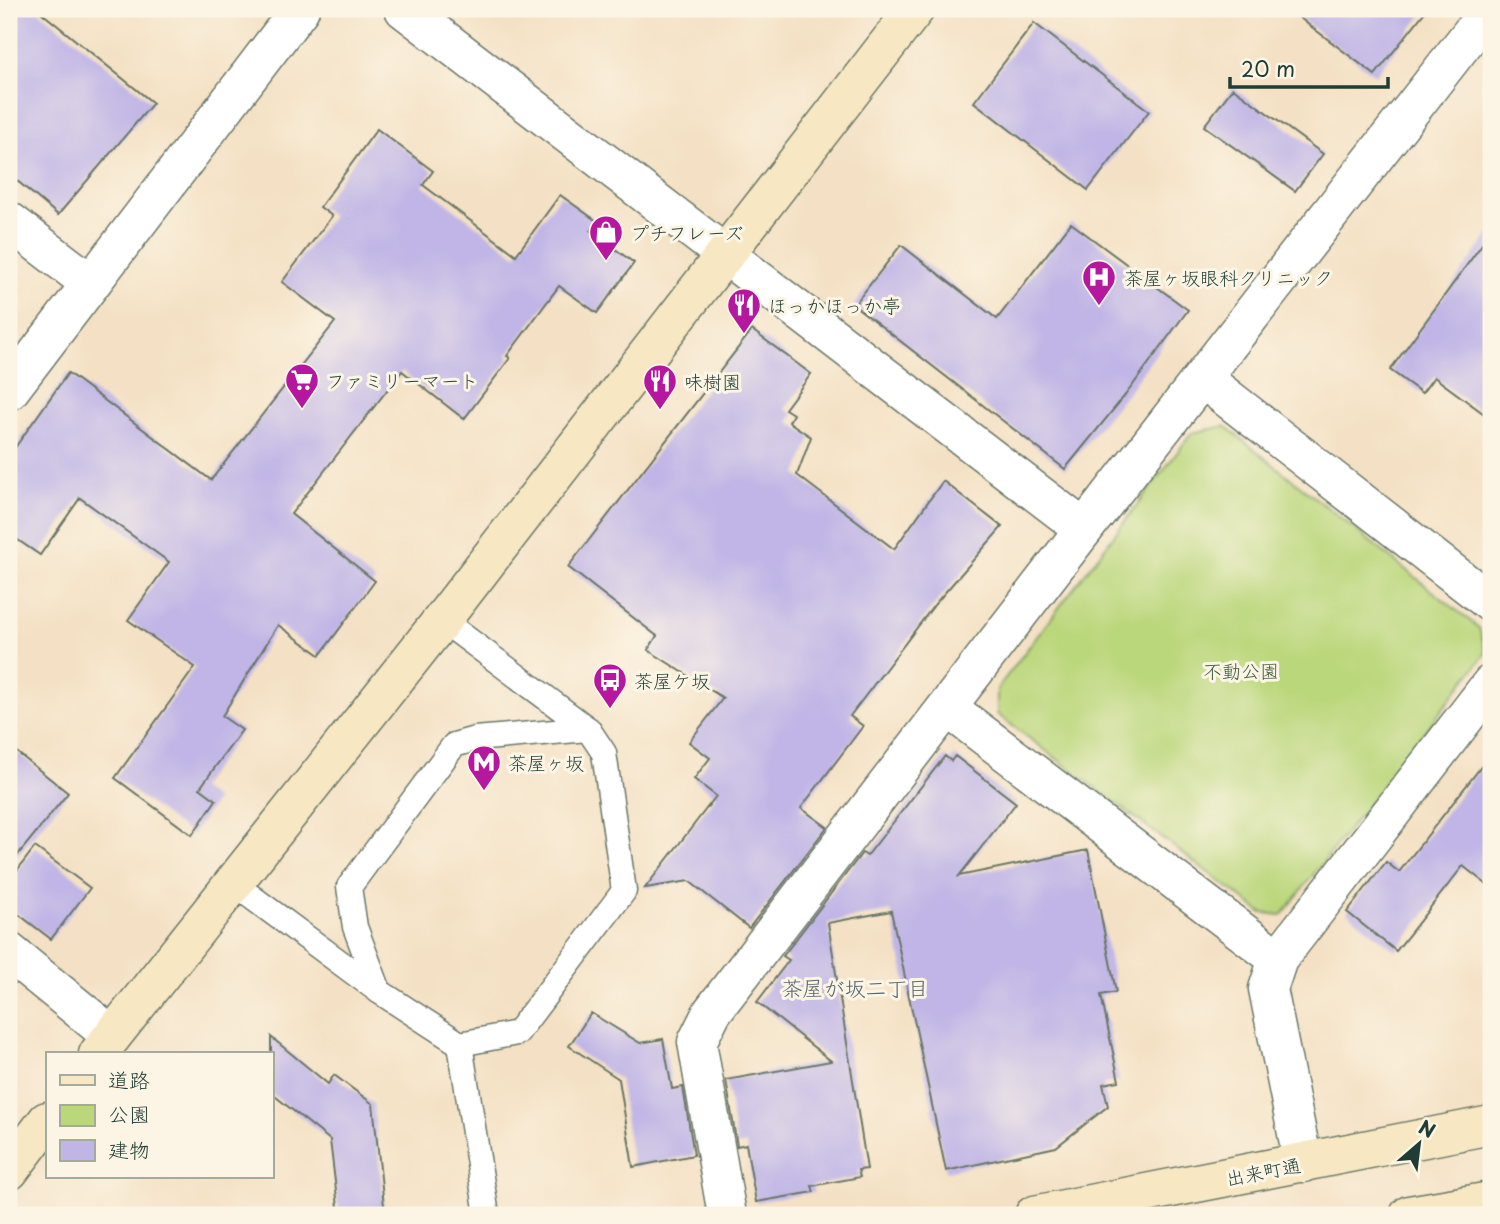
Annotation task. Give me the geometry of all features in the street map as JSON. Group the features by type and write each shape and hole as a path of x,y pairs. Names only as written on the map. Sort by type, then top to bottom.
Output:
{"street":[{"path":"9,391 300,9"},
{"path":"404,9 1084,529"},
{"path":"9,952 105,1045 442,620 915,9"},
{"path":"727,1215 697,1042 712,1012 1490,9"},
{"path":"9,221 90,283"},
{"path":"1203,379 1491,603"},
{"path":"1303,1163 1268,989 1278,959 1491,684"},
{"path":"948,708 1278,959"},
{"path":"9,1171 46,1122"},
{"name":"出来町通","path":"1034,1215 1491,1125"},
{"path":"1409,1215 1491,1200"}],"lane":[{"path":"234,884 380,992 460,1044 517,1032 624,891 604,753 588,729 442,620"},
{"path":"380,992 355,927 349,887 454,745 475,739 588,729"},
{"path":"460,1044 487,1215"}],"green space":[{"name":"不動公園","path":"1225,426 1479,628 1486,653 1282,915 1262,913 997,714 997,689 1192,433"}],"building":[{"path":"9,9 37,9 153,103 58,215 9,174"},
{"path":"1288,9 1427,9 1375,75"},
{"path":"1034,23 1149,111 1088,190 974,102"},
{"path":"1233,88 1323,154 1295,191 1204,126"},
{"path":"377,129 433,171 423,185 516,255 560,195 598,222 591,231 634,263 597,313 559,286 464,419 402,371 291,514 375,581 320,655 278,625 222,716 242,730 200,788 216,800 192,835 115,778 195,667 128,620 169,562 80,498 40,555 9,534 9,456 68,373 211,480 335,322 282,282 332,216 320,207"},
{"path":"1071,223 1188,310 1127,393 1065,469 854,305 901,245 997,319"},
{"path":"1491,232 1491,419 1434,377 1422,393 1390,370"},
{"path":"752,330 811,374 785,409 793,414 789,422 811,437 797,475 894,549 943,481 1002,527 935,604 850,716 863,726 801,808 827,827 749,928 689,881 645,888 716,796 694,779 710,758 689,742 723,698 648,650 657,636 568,567"},
{"path":"9,746 68,793 9,866"},
{"path":"1491,754 1491,888 1463,866 1396,951 1347,912 1386,862 1399,872"},
{"path":"945,756 951,761 955,756 1016,803 959,876 1088,850 1116,992 1101,995 1119,1081 1103,1084 1108,1106 1056,1147 946,1171 891,911 828,923 867,1169 858,1170 860,1177 812,1186 814,1192 756,1202 746,1144 737,1146 726,1080 831,1061 757,1002 789,960 783,956 862,853 867,856"},
{"path":"35,847 90,888 51,939 9,907 9,881"},
{"path":"591,1013 640,1043 663,1039 672,1089 683,1087 694,1155 633,1167 619,1079 569,1046"},
{"path":"271,1037 328,1084 334,1075 373,1104 385,1215 339,1215 330,1140 273,1095"}],"place":[{"name":"プチフレーズ","path":"606,262"},
{"name":"茶屋ヶ坂眼科クリニック","path":"1099,307"},
{"name":"ほっかほっか亭","path":"744,335"},
{"name":"ファミリーマート","path":"302,410"},
{"name":"味樹園","path":"660,411"},
{"name":"茶屋ケ坂","path":"610,710"},
{"name":"茶屋ヶ坂","path":"484,792"}],"district":[{"name":"茶屋が坂二丁目","path":"855,987"}]}
